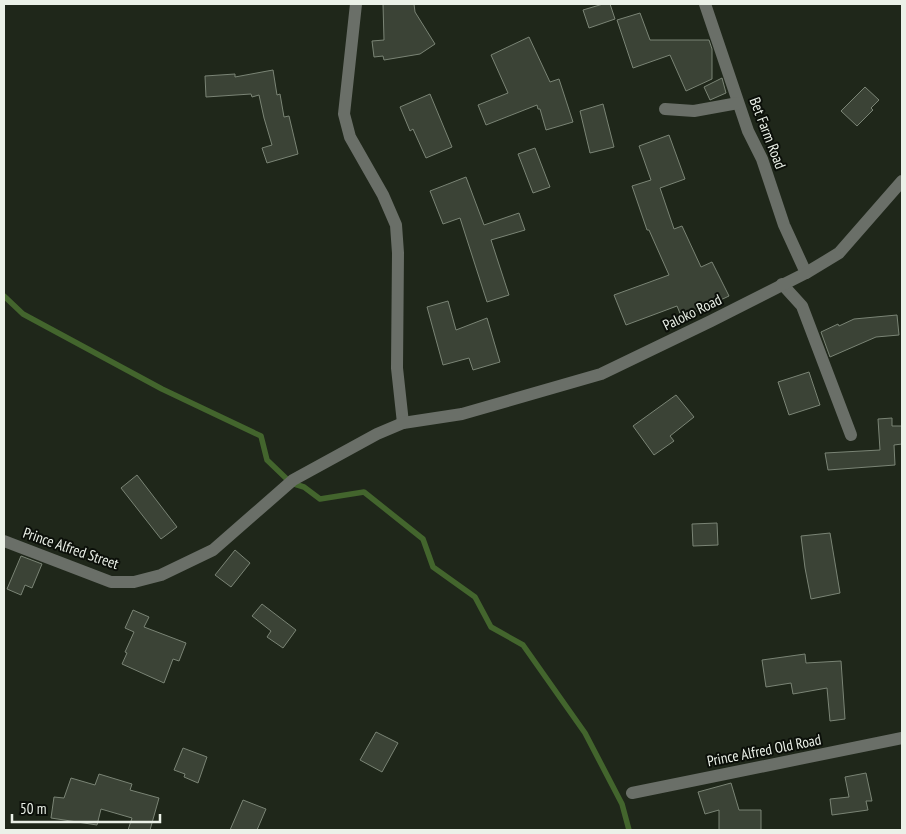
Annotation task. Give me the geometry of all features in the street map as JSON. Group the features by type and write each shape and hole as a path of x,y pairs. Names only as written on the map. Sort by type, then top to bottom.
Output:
{"street":[{"path":"356,4 344,114 350,137 383,195 396,226 398,253 397,368 403,423"},
{"name":"Bet Farm Road","path":"706,4 748,132 762,159 784,225 806,273"},
{"path":"665,109 694,111 738,103"},
{"name":"Paloko Road","path":"403,423 462,414 601,374 806,273 839,253 902,181"},
{"path":"782,284 802,306 851,435"},
{"name":"Prince Alfred Street","path":"4,541 112,582 134,582 161,575 213,550 292,480 377,434 403,423"},
{"name":"Prince Alfred Old Road","path":"632,793 902,738"}],"building":[{"path":"383,4 414,4 415,12 435,44 420,54 384,60 383,56 374,57 372,41 384,40"},
{"path":"603,4 610,4 615,19 589,28 583,10"},
{"path":"640,13 650,40 709,40 712,49 712,79 686,91 670,55 633,68 617,20"},
{"path":"529,37 550,82 559,79 573,122 546,130 537,105 486,125 478,105 508,93 491,55"},
{"path":"273,70 277,95 280,94 284,117 289,116 298,154 267,163 262,148 272,145 259,95 252,97 251,94 206,97 205,76 235,74 235,77"},
{"path":"722,78 726,93 710,100 704,87"},
{"path":"865,87 879,100 871,108 873,110 857,126 841,111"},
{"path":"430,94 452,147 426,158 413,129 410,131 400,107"},
{"path":"603,104 614,147 590,153 580,111"},
{"path":"669,135 685,179 660,188 674,229 682,226 701,267 712,262 729,296 682,318 677,306 626,325 614,295 669,275 649,230 647,230 632,186 651,180 639,146"},
{"path":"535,148 550,187 533,193 518,154"},
{"path":"466,177 484,225 519,213 525,230 491,240 509,295 487,302 460,218 443,224 430,191"},
{"path":"448,301 456,330 487,318 500,362 473,370 469,358 443,365 427,307"},
{"path":"897,315 899,335 876,337 830,357 821,332 854,319"},
{"path":"809,372 820,405 789,415 778,382"},
{"path":"676,395 694,417 670,436 674,441 654,455 633,426"},
{"path":"892,418 892,426 902,426 902,444 894,445 895,465 828,470 825,453 880,450 878,419"},
{"path":"137,475 177,527 161,539 121,488"},
{"path":"717,523 718,545 693,546 692,524"},
{"path":"830,533 840,593 811,599 801,536"},
{"path":"235,550 250,563 231,587 215,575"},
{"path":"21,556 42,564 32,588 25,585 21,595 7,589"},
{"path":"262,604 296,630 283,648 267,637 271,631 252,616"},
{"path":"133,610 149,617 144,627 186,643 179,661 173,659 164,683 122,664 134,632 125,628"},
{"path":"805,654 806,663 841,661 845,719 830,721 827,688 793,694 791,683 766,687 762,660"},
{"path":"376,732 398,743 382,772 360,760"},
{"path":"183,748 207,757 198,783 184,777 185,774 174,770"},
{"path":"866,773 872,801 866,801 868,810 832,815 830,799 849,797 845,777"},
{"path":"99,774 132,784 130,790 159,798 150,830 128,830 132,818 101,809 97,825 51,818 54,797 64,798 71,778 95,785"},
{"path":"731,783 739,810 761,810 761,830 719,830 719,810 705,814 698,792"},
{"path":"243,800 266,809 257,830 230,830"}],"waterway":[{"path":"4,296 23,314 162,389 261,436 267,460 291,483 304,487 320,499 364,492 423,539 433,567 475,597 491,627 523,645 585,733 622,804 629,830"}]}
